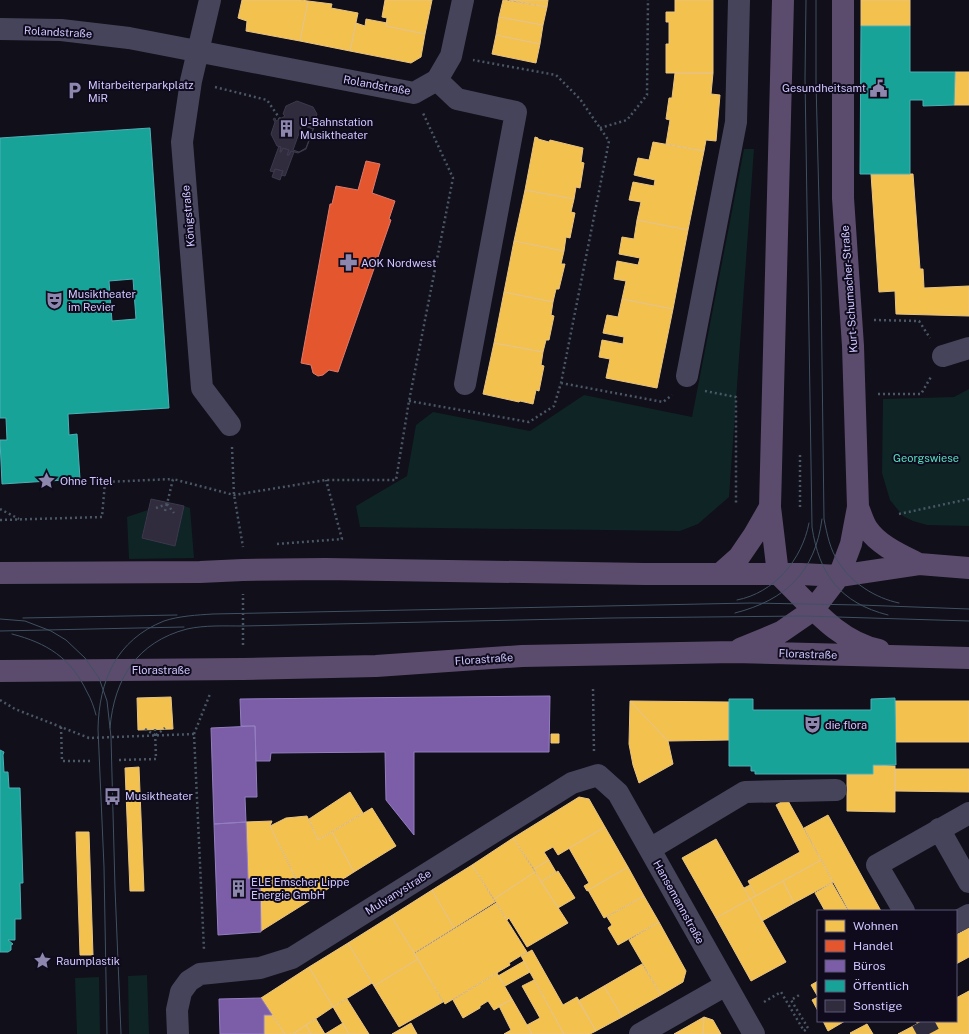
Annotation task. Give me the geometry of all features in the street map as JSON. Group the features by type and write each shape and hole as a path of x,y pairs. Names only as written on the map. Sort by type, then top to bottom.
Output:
{"main road":[{"path":"783,0 770,507 778,574 813,610 847,638 873,649 910,657"},
{"name":"Kurt-Schumacher-Straße","path":"734,652 781,632 813,610 839,576 851,544 858,507 851,320 843,198 843,0"},
{"path":"721,574 739,557 770,507"},
{"path":"858,507 867,528 877,539 886,546 918,564"},
{"path":"0,573 200,572 341,569 839,576 918,564 969,568"},
{"name":"Florastraße","path":"0,671 243,670 376,666 522,656 734,652 969,658"}],"street":[{"name":"Königstraße","path":"210,0 191,81 182,142 202,388 230,425"},
{"path":"463,0 451,56 436,80 457,99 516,112 465,384"},
{"path":"685,381 736,122 739,0"},
{"name":"Rolandstraße","path":"0,29 60,30 122,37 414,93 436,80"},
{"path":"944,356 969,348"},
{"name":"Hansemannstraße","path":"598,775 618,793 754,1034"},
{"name":"Mulvanystraße","path":"194,978 260,968 292,958 572,783 598,775"},
{"path":"650,849 745,792 836,790"},
{"path":"903,910 876,865 969,813"},
{"path":"939,829 969,882"},
{"path":"957,921 969,915"},
{"path":"178,1034 177,1010 181,992 194,978"},
{"path":"640,1034 726,985"}],"path":[{"path":"600,128 627,120 647,95 648,0"},
{"path":"409,401 529,422 554,406 561,384 609,141 580,99 556,75 451,56"},
{"path":"191,81 267,100 280,119"},
{"path":"0,520 102,517 105,482 173,479 234,495 326,480 396,480 409,401 453,178 428,127 414,93"},
{"path":"851,320 919,321 944,356 921,394 854,394"},
{"path":"561,384 663,402 685,381 736,397 736,505"},
{"path":"230,425 234,495 243,546 243,670"},
{"path":"800,454 800,507"},
{"path":"165,511 173,479"},
{"path":"274,544 342,539 326,480"},
{"path":"899,514 969,499"},
{"path":"156,508 167,504"},
{"path":"167,504 174,513"},
{"path":"0,509 20,519"},
{"path":"243,546 250,546"},
{"path":"593,690 594,754 598,775"},
{"path":"194,978 205,964 194,734 210,694 216,693"},
{"path":"0,700 15,709 89,738 194,734"},
{"path":"62,727 62,761 92,761"},
{"path":"156,736 164,728"},
{"path":"145,729 156,736"},
{"path":"119,760 156,759 155,729"},
{"path":"742,1014 781,992 804,1031 808,1028 791,1000 801,994"}],"green space":[{"path":"744,149 754,149 729,497 698,524 680,531 360,527 356,506 407,476 416,425 433,412 530,431 584,395 692,417"},
{"name":"Georgswiese","path":"969,389 969,526 927,525 913,521 903,516 890,500 882,473 883,399 954,397"},
{"path":"184,506 190,508 194,558 129,559 127,517 148,510 142,538 175,546"},
{"path":"147,975 149,1034 129,1034 128,976"},
{"path":"99,977 100,1034 77,1034 75,978"}],"building: Wohnen":[{"path":"242,0 308,1 300,41 246,31 247,21 238,18"},
{"path":"385,0 432,0 425,34 386,26 387,18 382,17"},
{"path":"503,0 547,7 543,25 499,17"},
{"path":"509,0 548,0 547,7"},
{"path":"675,0 713,0 713,73 666,73 666,44 669,44 669,22 666,22 666,12 675,12"},
{"path":"861,0 910,0 910,26 861,26"},
{"path":"308,1 332,4 331,8 358,13 350,51 300,41"},
{"path":"499,17 543,25 540,44 496,35"},
{"path":"366,19 387,23 386,26 425,34 421,57 411,63 350,51 356,23 365,26"},
{"path":"496,35 540,44 536,63 492,54"},
{"path":"955,72 969,72 969,105 954,105"},
{"path":"675,73 713,73 711,94 720,95 716,141 706,140 704,151 666,144 670,120 666,119 669,98 672,98"},
{"path":"535,137 549,142 550,140 583,148 581,162 584,163 580,188 576,187 574,199 525,190"},
{"path":"653,142 704,151 688,230 637,220 641,202 629,200 633,182 654,186 655,180 634,175 638,158 649,160"},
{"path":"871,174 913,174 920,269 923,269 924,288 969,286 969,316 896,314 895,291 879,292"},
{"path":"525,190 574,199 571,212 575,213 570,238 566,237 564,251 514,241"},
{"path":"637,220 688,230 673,309 622,299 626,281 614,279 617,261 638,265 640,258 619,254 622,237 634,239"},
{"path":"514,241 564,251 561,264 565,264 559,289 556,289 553,302 504,292"},
{"path":"504,292 553,302 551,315 554,316 549,340 546,340 543,352 494,343"},
{"path":"622,299 673,309 657,388 606,378 610,359 599,357 602,340 623,344 624,337 603,333 607,315 618,317"},
{"path":"494,343 543,352 541,365 544,366 539,391 536,390 533,404 483,394"},
{"path":"171,697 173,729 138,730 137,698"},
{"path":"630,701 729,702 729,740 668,741"},
{"path":"630,701 668,741 673,764 639,783 633,765 629,744"},
{"path":"895,701 969,701 969,742 895,742"},
{"path":"551,734 559,734 559,743 551,743"},
{"path":"873,765 895,766 895,812 847,811 847,774 873,774"},
{"path":"139,767 144,891 130,891 125,768"},
{"path":"895,769 969,769 969,792 895,791"},
{"path":"350,792 363,813 318,840 309,819"},
{"path":"579,797 589,799 605,827 558,855 553,847 544,852 549,860 534,869 513,838"},
{"path":"787,799 821,860 756,896 748,881 800,852 776,805"},
{"path":"372,808 396,846 354,872 332,832"},
{"path":"828,815 880,910 848,910 804,828"},
{"path":"307,816 318,840 332,832 354,872 309,901 291,869 270,826 286,818"},
{"path":"272,821 270,826 295,877 261,898 260,878 248,879 246,822"},
{"path":"605,827 628,867 587,891 584,886 589,883 569,848"},
{"path":"76,832 89,832 93,955 80,955"},
{"path":"513,838 535,872 494,899 472,865"},
{"path":"716,839 750,899 716,918 682,858"},
{"path":"549,860 556,872 541,882 534,869"},
{"path":"821,860 833,882 794,903 783,881"},
{"path":"472,865 495,902 454,928 432,890"},
{"path":"628,867 644,896 604,918 588,890"},
{"path":"558,871 575,898 558,908 541,882"},
{"path":"535,872 568,923 527,947 509,918 507,920 494,899"},
{"path":"295,877 309,901 261,931 261,898"},
{"path":"783,881 794,903 762,921 750,899"},
{"path":"832,883 847,910 824,910 815,893"},
{"path":"750,885 756,896 750,899 744,888"},
{"path":"432,890 454,928 414,953 391,916"},
{"path":"644,896 659,922 618,945 608,928 612,925 607,917"},
{"path":"750,899 786,962 751,981 716,918"},
{"path":"496,903 527,952 509,963 510,965 445,1004 414,954"},
{"path":"391,916 418,959 374,986 348,943"},
{"path":"659,922 686,971 683,982 661,995 629,940"},
{"path":"969,928 969,957 957,963 957,934"},
{"path":"348,943 372,983 333,1007 309,967"},
{"path":"532,950 563,1005 577,997 596,1031 590,1034 564,1034 521,956"},
{"path":"418,959 443,1002 399,1027 374,986"},
{"path":"524,961 530,972 505,986 498,976"},
{"path":"642,964 661,995 622,1017 604,986"},
{"path":"309,967 333,1007 293,1034 285,1034 261,998"},
{"path":"497,973 512,999 494,1010 488,1001 480,1006 480,1008 463,1018 453,1000"},
{"path":"534,980 564,1034 532,1034 527,1025 540,1018 522,986"},
{"path":"817,982 817,995 811,985"},
{"path":"604,986 622,1017 596,1031 578,1001"},
{"path":"969,991 969,1034 923,1034 917,1022 957,1022 957,997"},
{"path":"817,998 817,1009 812,1000"},
{"path":"347,999 369,1034 349,1034 333,1007"},
{"path":"512,999 532,1034 504,1034 511,1030 499,1006"},
{"path":"264,1015 272,1015 285,1034 264,1034"},
{"path":"704,1017 703,1034 674,1034"},
{"path":"704,1017 713,1020 721,1034 703,1034"},
{"path":"316,1019 325,1034 311,1034 306,1025"},
{"path":"824,1022 843,1022 828,1031"},
{"path":"343,1023 349,1034 325,1034"},
{"path":"411,1023 417,1034 392,1034"},
{"path":"867,1024 873,1034 850,1033"},
{"path":"917,1024 923,1034 898,1034"},
{"path":"306,1025 311,1034 293,1034"}],"building: Handel":[{"path":"366,161 380,164 372,193 395,201 389,219 391,220 338,372 329,370 323,375 318,376 313,373 311,365 301,363 330,204 332,204 336,186 358,190"}],"building: Büros":[{"path":"550,696 549,752 414,752 414,835 386,800 385,752 271,753 270,761 256,761 255,726 241,726 240,699"},
{"path":"255,726 257,797 245,797 246,822 214,824 211,728"},
{"name":"ELE Emscher Lippe Energie GmbH","path":"246,822 248,879 260,878 261,932 218,935 214,824"},
{"path":"261,998 272,1015 264,1015 264,1034 220,1034 219,999"}],"building: Öffentlich":[{"path":"861,26 910,26 910,72 955,72 954,105 923,106 923,100 910,100 910,174 860,174"},
{"name":"Musiktheater im Revier","path":"150,128 169,408 68,414 69,435 77,434 80,479 2,484 0,440 7,440 6,418 0,418 0,138","holes":["133,279 136,319 112,321 109,281"]},
{"name":"die flora","path":"895,698 896,765 873,765 873,774 755,774 755,771 751,771 751,766 729,766 729,699 753,699 753,710 871,710 871,699"},
{"path":"0,750 4,752 4,772 8,772 9,788 20,788 23,883 20,883 21,919 15,919 15,940 8,940 13,944 11,945 11,950 8,952 0,952"}],"building: Sonstige":[{"name":"U-Bahnstation Musiktheater","path":"297,101 313,107 317,114 314,122 316,122 306,149 298,153 291,151 289,155 287,155 289,150 283,148 280,152 281,147 277,146 271,134 275,122 273,119 275,118 276,121 285,116 283,114 286,106","holes":["302,125 313,129 306,148 299,152 293,150"]},
{"path":"279,146 281,147 280,152 283,148 289,150 287,155 289,155 291,151 294,152 285,176 281,175 283,171 275,169 274,172 270,171"},
{"path":"275,169 283,171 280,180 272,177"},
{"path":"151,499 184,506 175,546 142,538"}],"tunnel":[{"path":"923,1022 929,1034"}],"tram line":[{"path":"806,0 805,78 812,527 815,544 820,559 826,572 835,584 857,603 871,610 888,615"},
{"path":"816,0 816,82 821,283 824,519 831,547 836,558 850,577 865,589 890,601 899,603"},
{"path":"735,613 769,600 783,592 795,581 805,569 813,554 822,519"},
{"path":"737,600 763,590 784,573 800,550 809,523"},
{"path":"107,1034 104,867 98,729 99,711 102,695 113,664 122,651 147,629 170,619 213,614 751,603 969,609"},
{"path":"23,618 177,615"},
{"path":"110,728 112,710 117,694 131,665 154,643 187,629 201,627 611,618 804,616 969,621"},
{"path":"0,619 25,621 51,631 66,640 85,658 99,678 107,701 111,737 121,1034"},
{"path":"0,631 184,627"},
{"path":"12,634 47,647 65,661 81,680 91,700 96,715"}],"place":[{"name":"Gesundheitsamt","path":"879,88"},
{"name":"Mitarbeiterparkplatz MiR","path":"75,91"},
{"name":"U-Bahnstation Musiktheater","path":"287,128"},
{"name":"AOK Nordwest","path":"348,263"},
{"name":"Musiktheater im Revier","path":"55,300"},
{"name":"Ohne Titel","path":"47,481"},
{"name":"die flora","path":"812,725"},
{"name":"Musiktheater","path":"112,796"},
{"name":"ELE Emscher Lippe Energie GmbH","path":"238,888"},
{"name":"Raumplastik","path":"43,961"}]}
